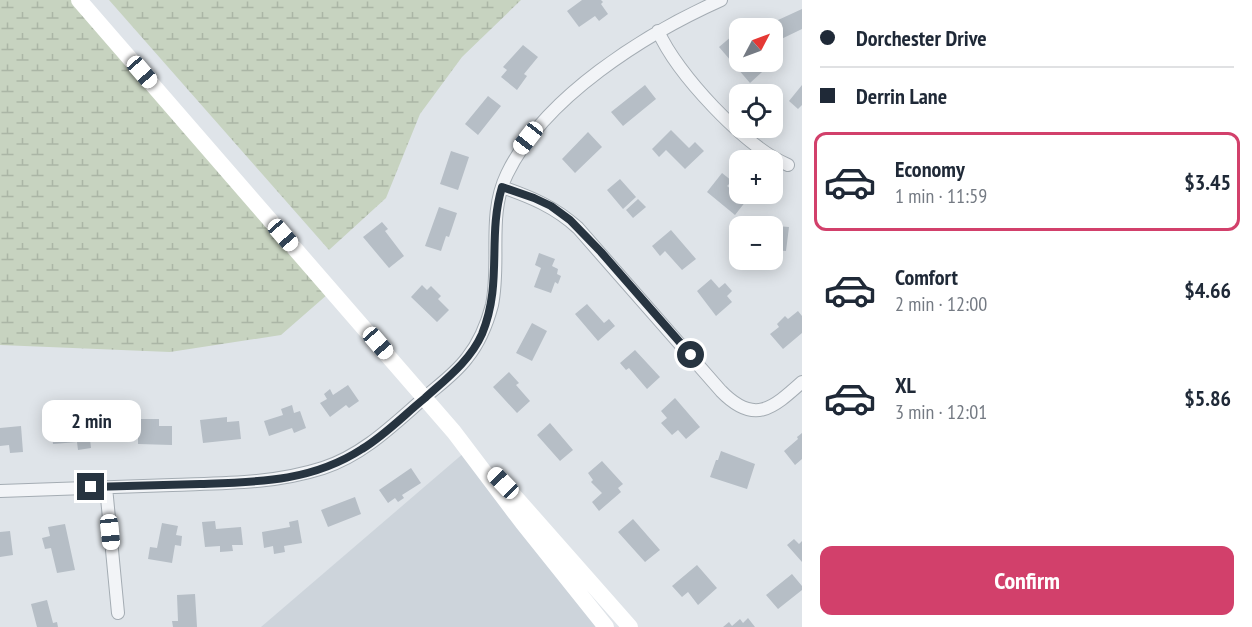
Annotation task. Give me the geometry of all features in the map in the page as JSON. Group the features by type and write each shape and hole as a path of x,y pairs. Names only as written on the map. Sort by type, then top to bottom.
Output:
{"main road":[{"path":"79,0 425,397 606,627"},
{"path":"454,432 519,500 630,627"}],"street":[{"path":"0,491 268,482 327,467 361,450 395,425 457,369 477,344 492,305 496,213 502,187 520,149 553,112 602,69 658,31 721,0"},
{"path":"658,31 676,63 716,110 760,148 788,165"},
{"path":"502,187 551,206 578,228 736,406 746,410 765,410 799,384"},
{"path":"106,487 118,613"}],"shaded area":[{"path":"465,452 601,627 261,627"}],"green space":[{"path":"0,0 80,0 336,287 281,335 170,352 0,345"},
{"path":"109,0 521,0 462,57 420,114 386,198 329,250"}],"building":[{"path":"582,0 601,0 608,14 599,21 595,16 579,27 567,11"},
{"path":"802,9 802,29 783,38 782,18"},
{"path":"729,39 729,59 719,47"},
{"path":"523,45 538,57 524,74 527,76 517,90 501,77 507,70 503,67"},
{"path":"741,72 762,72 750,83"},
{"path":"645,85 656,99 623,126 611,112"},
{"path":"802,85 802,105 798,109 789,101"},
{"path":"488,96 501,106 478,135 465,124"},
{"path":"671,130 689,148 695,142 704,151 685,169 666,150 659,157 652,149"},
{"path":"588,132 602,147 575,173 562,159"},
{"path":"451,151 469,157 458,190 440,184"},
{"path":"722,173 729,179 727,186 729,188 729,204 744,204 735,215 707,192"},
{"path":"620,179 636,197 623,209 607,190"},
{"path":"638,199 646,207 633,218 626,210"},
{"path":"439,207 457,213 449,237 446,236 441,251 425,246"},
{"path":"382,222 388,229 385,231 404,256 389,268 363,237"},
{"path":"783,227 789,227 786,251 783,251"},
{"path":"671,230 696,259 682,270 665,251 660,256 652,246"},
{"path":"539,253 555,259 552,266 558,269 557,274 561,276 558,284 555,282 551,293 534,287 541,268 535,265"},
{"path":"711,279 719,288 725,283 732,291 727,296 732,302 716,316 697,291"},
{"path":"422,285 427,290 431,286 441,296 438,299 449,310 437,322 411,297"},
{"path":"587,304 604,323 609,319 615,326 598,341 575,314"},
{"path":"798,311 802,316 802,333 783,349 770,334 779,327 777,324 785,316 788,319"},
{"path":"532,323 547,331 532,361 516,353"},
{"path":"635,350 660,377 647,389 629,368 626,370 620,363"},
{"path":"509,372 519,383 516,385 530,401 517,413 493,387"},
{"path":"348,385 359,401 349,408 346,405 330,417 320,403 327,399 324,394 330,389 333,395"},
{"path":"675,398 700,427 686,439 678,430 672,435 661,423 667,418 661,411"},
{"path":"292,405 294,413 300,411 306,428 294,433 292,428 269,436 264,421 283,415 281,409"},
{"path":"227,417 227,422 239,421 241,439 203,443 200,420"},
{"path":"138,419 159,419 159,426 172,426 172,445 138,444"},
{"path":"88,422 91,448 78,450 77,442 53,444 51,426"},
{"path":"550,423 573,450 560,461 537,435"},
{"path":"21,426 23,452 10,453 9,445 0,446 0,428"},
{"path":"802,433 802,459 795,465 784,451"},
{"path":"721,451 755,464 747,489 710,477"},
{"path":"602,461 623,484 618,488 621,492 599,511 592,502 602,493 591,482 593,480 588,473"},
{"path":"411,468 421,483 402,495 404,498 398,502 395,498 388,503 379,490"},
{"path":"355,497 361,514 328,527 321,510"},
{"path":"633,519 660,550 645,562 618,532"},
{"path":"298,520 302,543 284,546 285,552 274,554 273,546 264,548 262,532 290,527 289,522"},
{"path":"215,521 216,529 241,527 243,545 232,545 233,551 220,552 220,546 205,547 202,522"},
{"path":"162,523 178,526 176,535 182,536 181,546 175,545 172,563 148,559 150,547 157,548"},
{"path":"65,524 75,570 57,573 51,548 45,549 42,538 50,536 48,527"},
{"path":"10,531 13,555 0,557 0,532"},
{"path":"794,539 799,544 802,541 802,562 787,545"},
{"path":"697,565 717,588 698,605 688,592 682,597 672,586"},
{"path":"792,574 802,586 802,590 778,609 766,595"},
{"path":"195,594 197,627 173,627 172,621 178,621 177,595"},
{"path":"47,600 53,623 57,622 58,627 37,627 31,604"},
{"path":"748,618 755,627 723,627 729,622 732,626 740,619 743,623"}],"route":[{"path":"91,487 268,482 327,467 361,450 395,425 444,382 477,344 492,305 496,213 502,187 551,206 570,220 691,355"}]}
